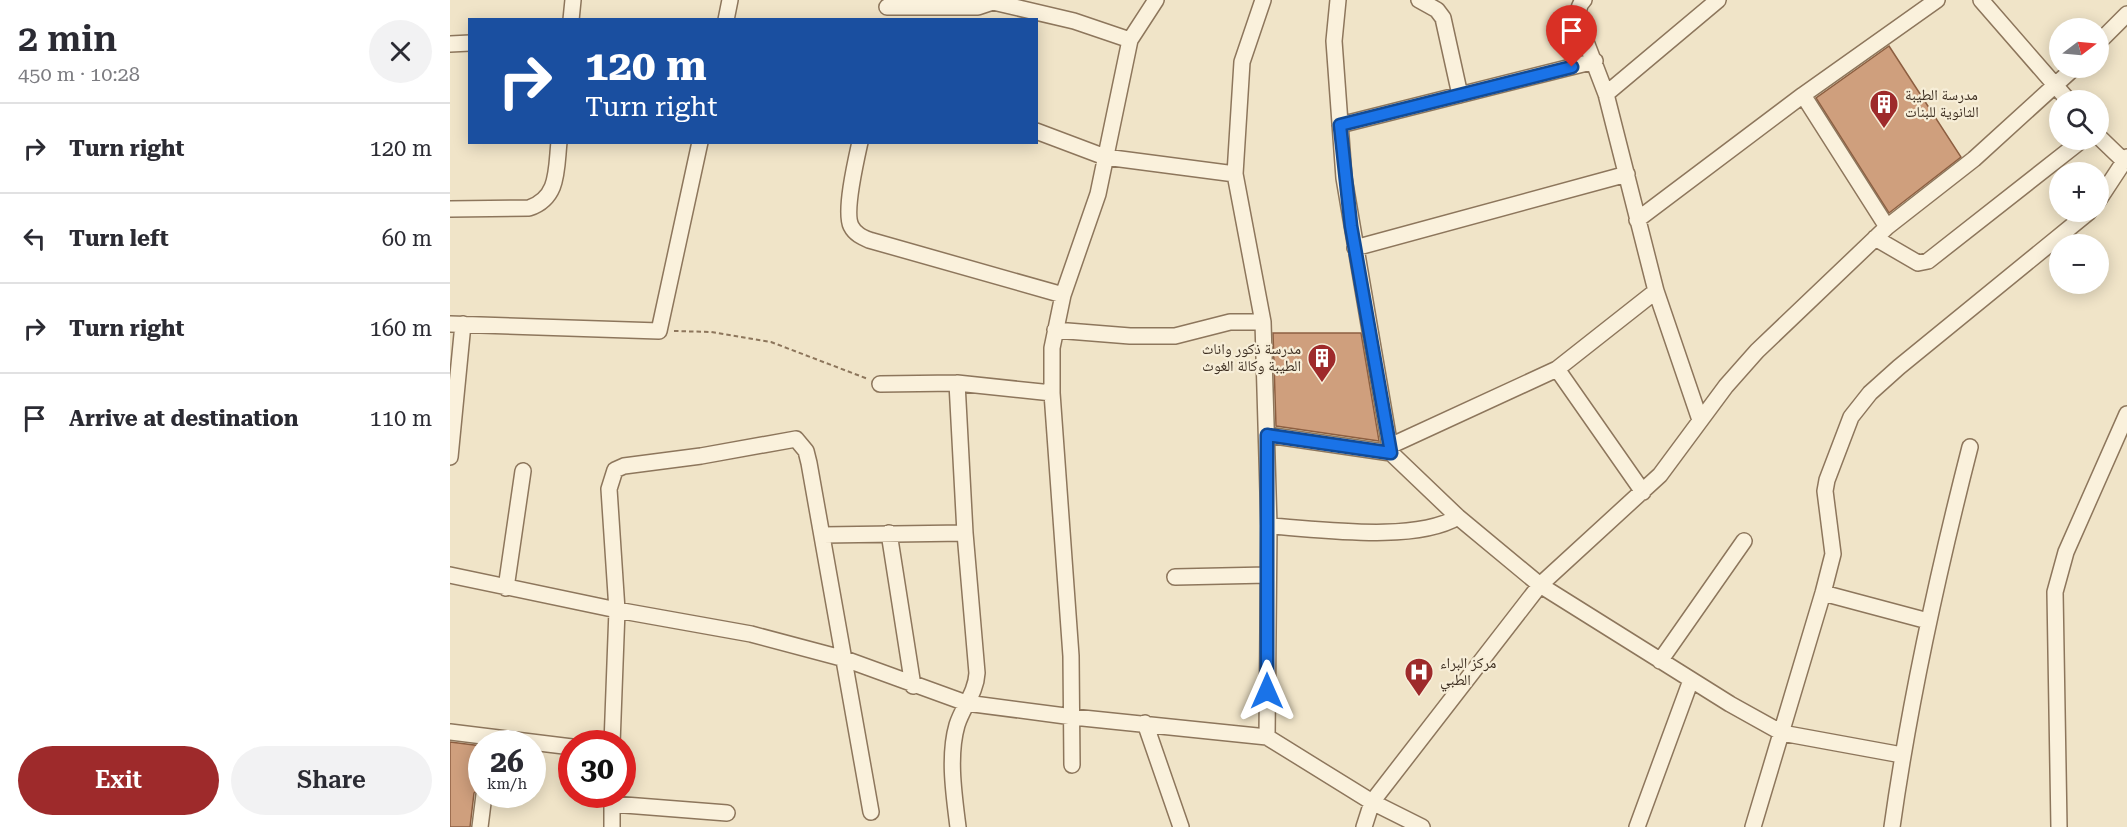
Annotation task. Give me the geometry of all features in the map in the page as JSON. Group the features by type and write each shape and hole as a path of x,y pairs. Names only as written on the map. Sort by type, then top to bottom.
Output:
{"street":[{"path":"571,18 573,0"},
{"path":"726,18 730,0"},
{"path":"1072,765 1071,656 1052,393 1055,330 1063,295 1098,194 1130,40 1156,0"},
{"path":"1263,0 1242,62 1235,174 1263,322 1269,526 1267,737"},
{"path":"1338,0 1334,40 1340,125 1355,248 1390,449 1458,517 1540,585 1660,662 1782,733 1902,755"},
{"path":"1419,0 1437,10 1443,18 1460,95"},
{"path":"1605,94 1718,0"},
{"path":"1637,220 1803,95 1937,0"},
{"path":"1981,0 2059,90"},
{"path":"886,9 978,7 993,1 1074,21 1130,40"},
{"path":"1578,1 1580,26 1595,61 1605,94 1656,291 1700,420"},
{"path":"2109,32 2127,14"},
{"path":"450,44 468,43"},
{"path":"1340,125 1595,61"},
{"path":"1364,827 1372,802 1540,585 1643,492 1757,351 1881,232 1966,165 2064,78"},
{"path":"1803,95 1881,232 1918,263 1928,261 2069,150"},
{"path":"1038,132 1104,157 1235,174"},
{"path":"450,208 529,208 540,205 547,200 552,190 558,144"},
{"path":"450,457 457,324 659,331 700,144"},
{"path":"860,144 849,215 852,228 856,233 869,240 972,271 1063,295"},
{"path":"2109,145 2126,159 2109,184"},
{"path":"1355,248 1627,174"},
{"path":"1753,827 1823,593 1833,547 1825,491 1842,438 1858,407 1937,334 2077,222"},
{"path":"1267,435 1390,449 1557,369 1656,291"},
{"path":"1055,330 1130,336 1175,336 1230,322 1263,322"},
{"path":"1557,369 1643,492"},
{"path":"880,384 957,382 1052,393"},
{"path":"957,382 965,533 977,673 975,691 966,703 955,735 954,772 958,827"},
{"path":"2059,827 2055,592 2066,552 2127,414"},
{"path":"613,730 617,610 609,489 615,470 624,466 701,456 796,439 806,451 823,535 871,812"},
{"path":"1892,827 1902,755 1928,621 1970,447"},
{"path":"506,588 523,471"},
{"path":"1269,526 1376,532 1432,529 1458,517"},
{"path":"889,533 913,686"},
{"path":"823,535 965,533"},
{"path":"1660,662 1744,541"},
{"path":"450,575 617,610 751,634 845,659 913,686 966,703 1072,717 1267,737 1372,802 1422,827"},
{"path":"1175,577 1268,575"},
{"path":"1823,593 1928,621"},
{"path":"1637,827 1691,680"},
{"path":"1145,723 1180,827"},
{"path":"450,732 468,736"},
{"path":"636,803 727,813"},
{"path":"480,827 482,808"},
{"path":"612,808 612,827"}],"path":[{"path":"659,331 711,332 771,342 880,384"}],"building":[{"name":"مدرسة الطيبة الثانوية للبنات","path":"1889,46 1961,157 1889,213 1816,98"},
{"name":"مدرسة ذكور واناث الطيبة وكالة الغوث","path":"1273,333 1361,333 1379,441 1276,426"},
{"path":"450,742 468,744 468,808 472,808 470,827 450,827"}],"place":[{"name":"مدرسة الطيبة الثانوية للبنات","path":"1884,130"},
{"name":"مدرسة ذكور واناث الطيبة وكالة الغوث","path":"1322,384"},
{"name":"مركز البراء الطبي","path":"1419,698"}],"route":[{"path":"1267,691 1269,526 1267,435 1391,453 1351,226 1340,125 1572,67"}]}
